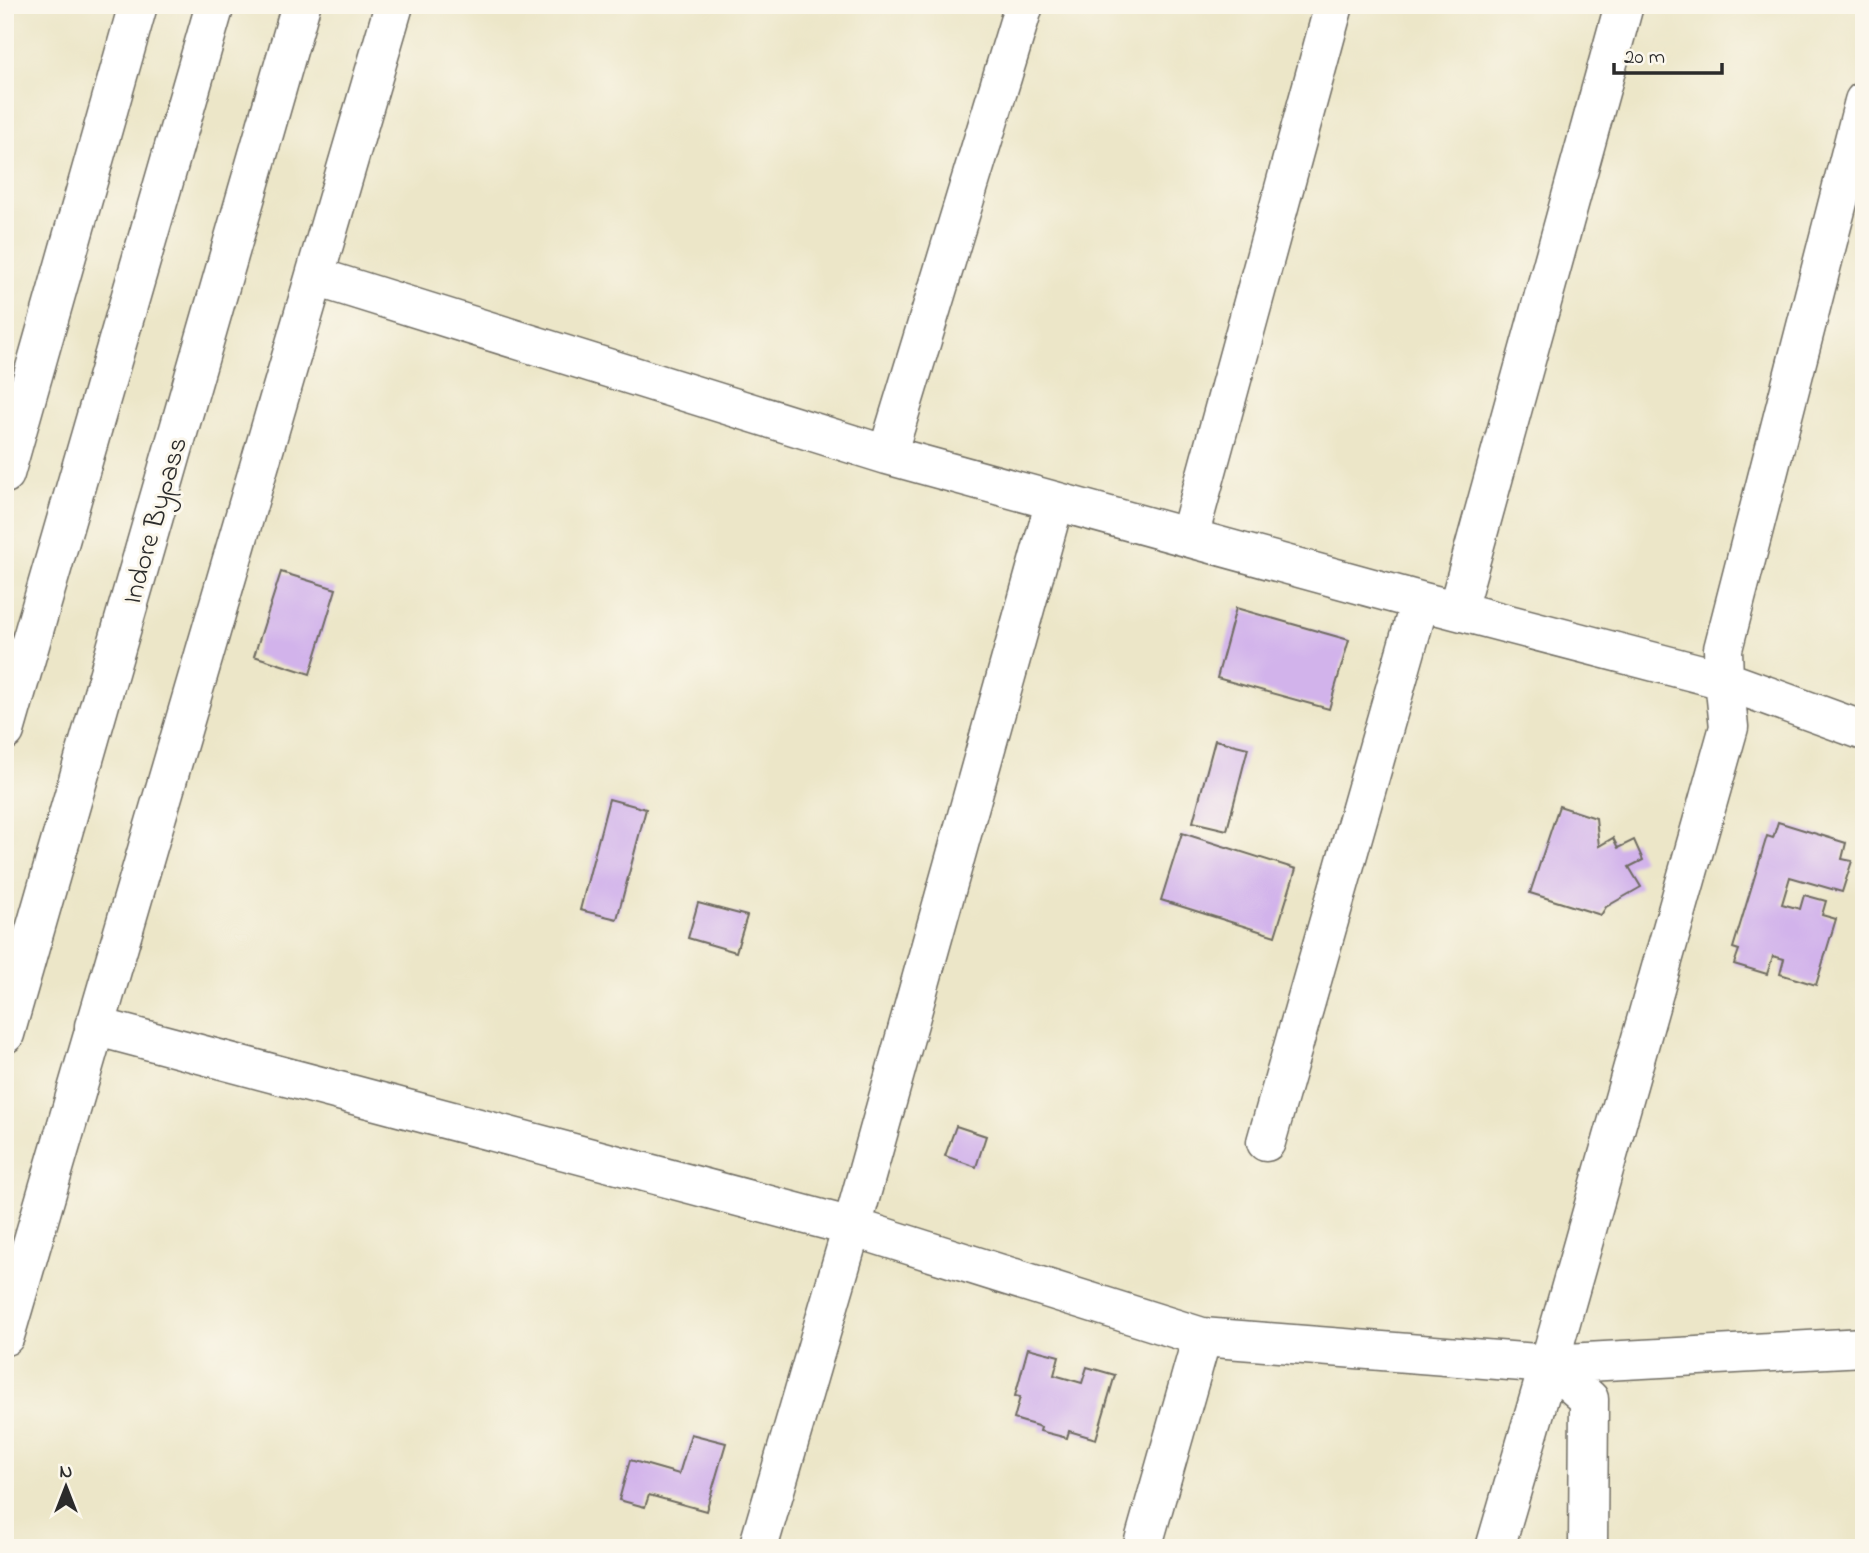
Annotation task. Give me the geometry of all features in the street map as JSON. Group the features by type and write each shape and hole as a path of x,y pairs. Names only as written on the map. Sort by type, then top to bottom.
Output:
{"main road":[{"path":"5,474 138,5"},
{"path":"5,731 215,5"},
{"name":"Indore Bypass","path":"5,1034 301,5"},
{"path":"5,1336 394,5"},
{"path":"887,455 1024,5"},
{"path":"1189,537 1334,5"},
{"path":"1457,610 1624,5"},
{"path":"1495,1548 1729,727 1723,649 1864,102"},
{"path":"316,277 887,455 1420,601 1724,680 1864,731"},
{"path":"758,1548 852,1227 1055,500"},
{"path":"1266,1142 1420,601"},
{"path":"94,1026 852,1227 1202,1337 1549,1364 1864,1347"},
{"path":"1142,1548 1202,1337"},
{"path":"1549,1364 1589,1399 1588,1548"}],"building":[{"path":"281,572 336,589 310,674 254,656"},
{"path":"1236,608 1349,640 1329,709 1217,678"},
{"path":"1215,740 1248,748 1227,830 1193,822"},
{"path":"609,799 646,809 617,919 580,910"},
{"path":"1559,806 1596,818 1599,846 1613,838 1618,848 1634,840 1643,860 1629,867 1641,887 1606,907 1601,915 1530,893"},
{"path":"1778,822 1846,843 1842,859 1852,861 1842,892 1790,877 1782,904 1800,909 1804,895 1826,901 1822,915 1836,919 1816,985 1780,974 1784,959 1773,956 1767,974 1734,964 1739,950 1733,948 1767,836 1773,838"},
{"path":"1182,833 1296,869 1275,936 1161,900"},
{"path":"698,903 747,916 736,952 688,938"},
{"path":"956,1126 986,1136 976,1167 945,1156"},
{"path":"1028,1348 1059,1356 1054,1375 1082,1383 1087,1367 1115,1375 1096,1439 1069,1431 1067,1438 1040,1431 1041,1427 1014,1419 1020,1397 1015,1396"},
{"path":"691,1434 726,1443 706,1511 649,1495 645,1507 619,1500 630,1460 679,1474"}]}
